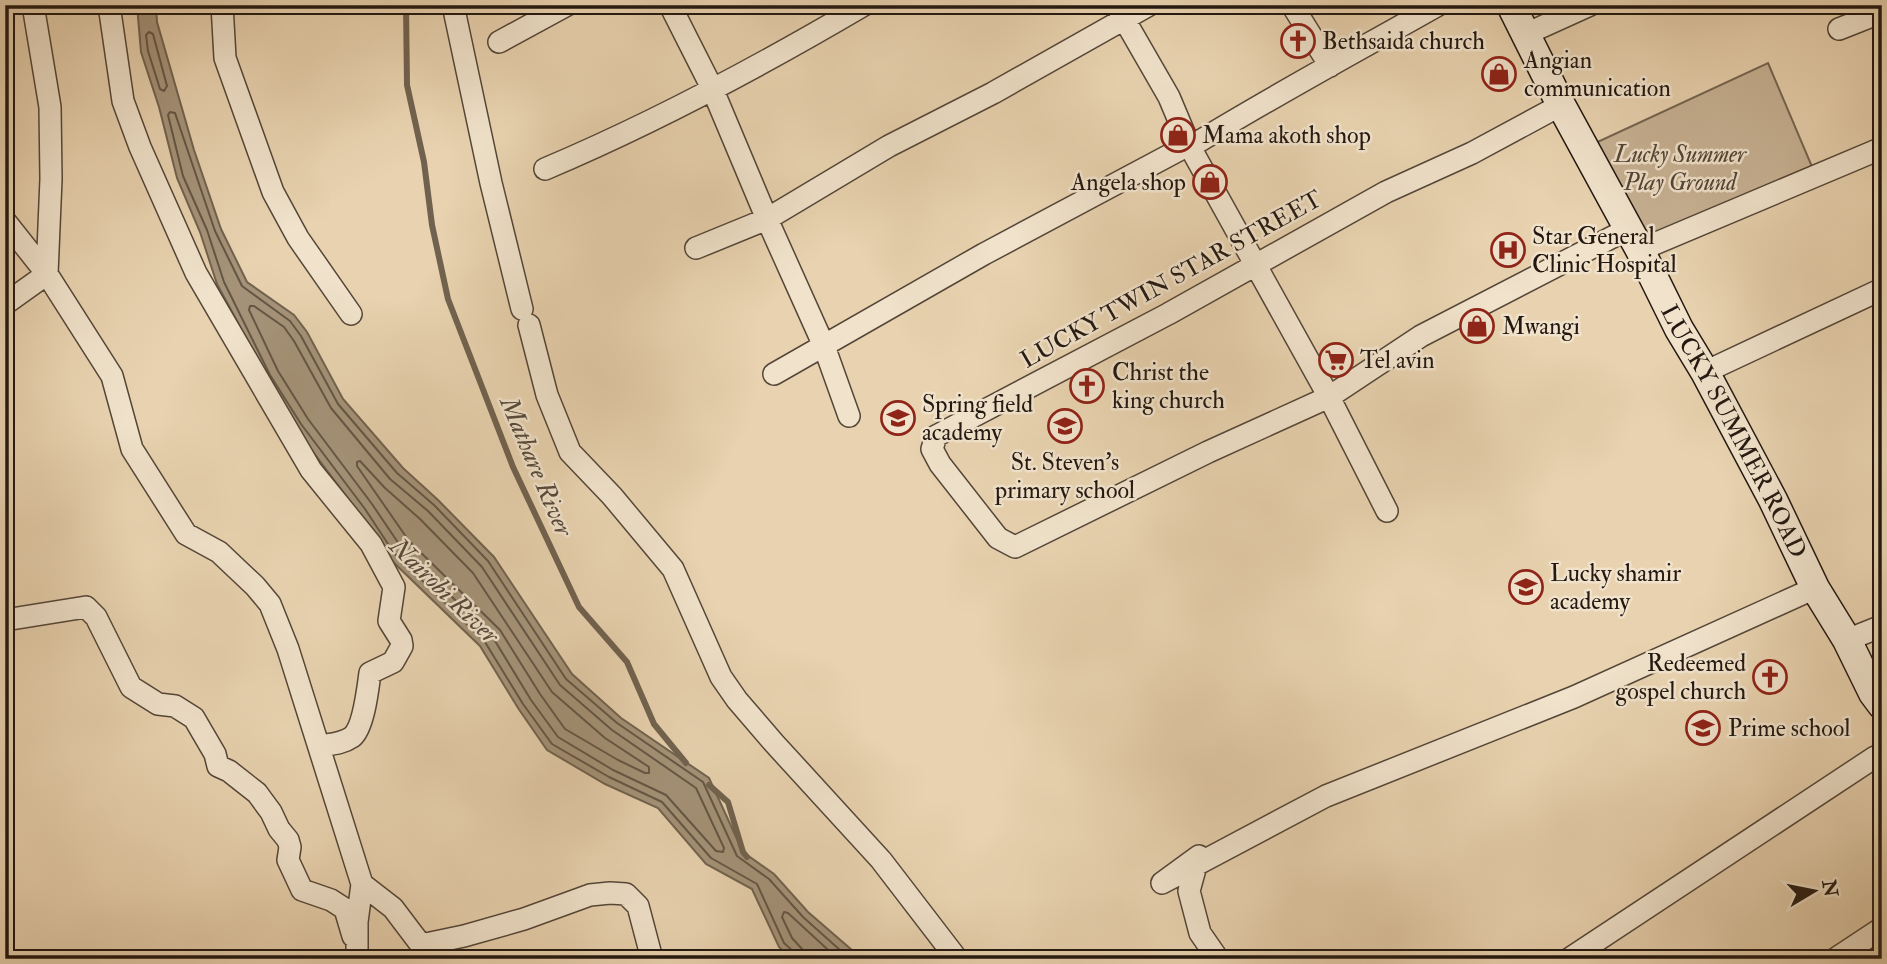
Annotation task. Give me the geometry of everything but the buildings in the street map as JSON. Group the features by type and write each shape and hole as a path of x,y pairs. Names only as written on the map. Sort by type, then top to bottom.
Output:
{"street":[{"path":"33,5 50,107 51,179 47,274"},
{"path":"108,5 122,101 197,273 311,470 371,544 394,587 390,621 402,646 393,662 370,673 369,691 355,734 342,742 319,746"},
{"path":"222,5 225,58 273,192 298,238 351,314"},
{"path":"453,5 491,183 525,317 547,395 570,452 638,526 673,569 721,677 737,700 881,860 957,959"},
{"path":"499,42 567,5"},
{"path":"670,5 712,88 824,346 849,416"},
{"path":"545,169 592,149 712,88 864,5"},
{"path":"696,248 767,219 890,146 993,93 1119,12 1149,5"},
{"path":"1292,5 1330,66"},
{"path":"774,374 984,254 1181,149 1190,147 1265,100 1438,5"},
{"name":"LUCKY SUMMER ROAD","path":"1511,5 1679,329 1773,500 1815,588 1882,705"},
{"path":"1526,34 1590,5"},
{"path":"1119,12 1169,97 1190,147 1329,397 1387,511"},
{"path":"1839,29 1882,12"},
{"name":"LUCKY TWIN STAR STREET","path":"1329,397 1208,452 1016,547 999,538 940,464 932,449 936,436 1168,314 1254,264 1292,246 1324,225 1387,192 1472,153 1561,105"},
{"path":"1329,397 1421,336 1634,240 1882,148"},
{"path":"5,221 47,274 112,376 132,449 186,534 219,552 270,604 288,649 362,884 357,922 358,955"},
{"path":"5,304 47,274"},
{"path":"1705,372 1882,289"},
{"path":"1218,959 1200,933 1189,891 1196,867 1199,856 1161,883 1185,870 1197,864 1209,858 1326,796 1574,697 1815,588"},
{"path":"5,620 86,607 96,617 131,687 158,704 175,706 194,718 215,754 218,766 229,771 257,793 288,840 288,860 302,890 331,900 345,909 358,955"},
{"path":"1847,640 1882,626"},
{"path":"1569,959 1875,757 1882,757"},
{"path":"362,884 393,908 421,945 446,959"},
{"path":"421,945 464,936 524,919 590,895 610,892 626,894 638,906 652,959"},
{"path":"1835,959 1882,928"}],"green space":[{"name":"Lucky Summer Play Ground","path":"1768,63 1813,169 1644,248 1591,145"}],"water":[{"name":"Nairobi River","path":"137,5 156,5 157,22 194,150 221,229 247,282 294,315 307,332 343,399 403,468 494,557 572,674 621,718 709,778 743,852 774,874 808,912 853,951 858,959 791,959 779,947 752,889 706,864 658,808 605,784 547,750 480,646 389,558 295,428 217,284 200,232 177,178 159,107 141,52"}],"waterway":[{"name":"Mathare River","path":"406,5 407,85 424,162 432,225 448,299 513,467 579,607 627,662 654,724 686,763"},
{"name":"Mathare River","path":"709,785 728,802 743,852 747,857"}],"place":[{"name":"Bethsaida church","path":"1298,41"},
{"name":"Angian communication","path":"1499,74"},
{"name":"Mama akoth shop","path":"1178,135"},
{"name":"Angela shop","path":"1210,182"},
{"name":"Star General Clinic Hospital","path":"1508,250"},
{"name":"Mwangi","path":"1477,326"},
{"name":"Tel avin","path":"1336,360"},
{"name":"Christ the king church","path":"1087,386"},
{"name":"Spring field academy","path":"898,418"},
{"name":"St. Steven's primary school","path":"1065,426"},
{"name":"Lucky shamir academy","path":"1526,587"},
{"name":"Redeemed gospel church","path":"1770,677"},
{"name":"Prime school","path":"1703,728"}]}
